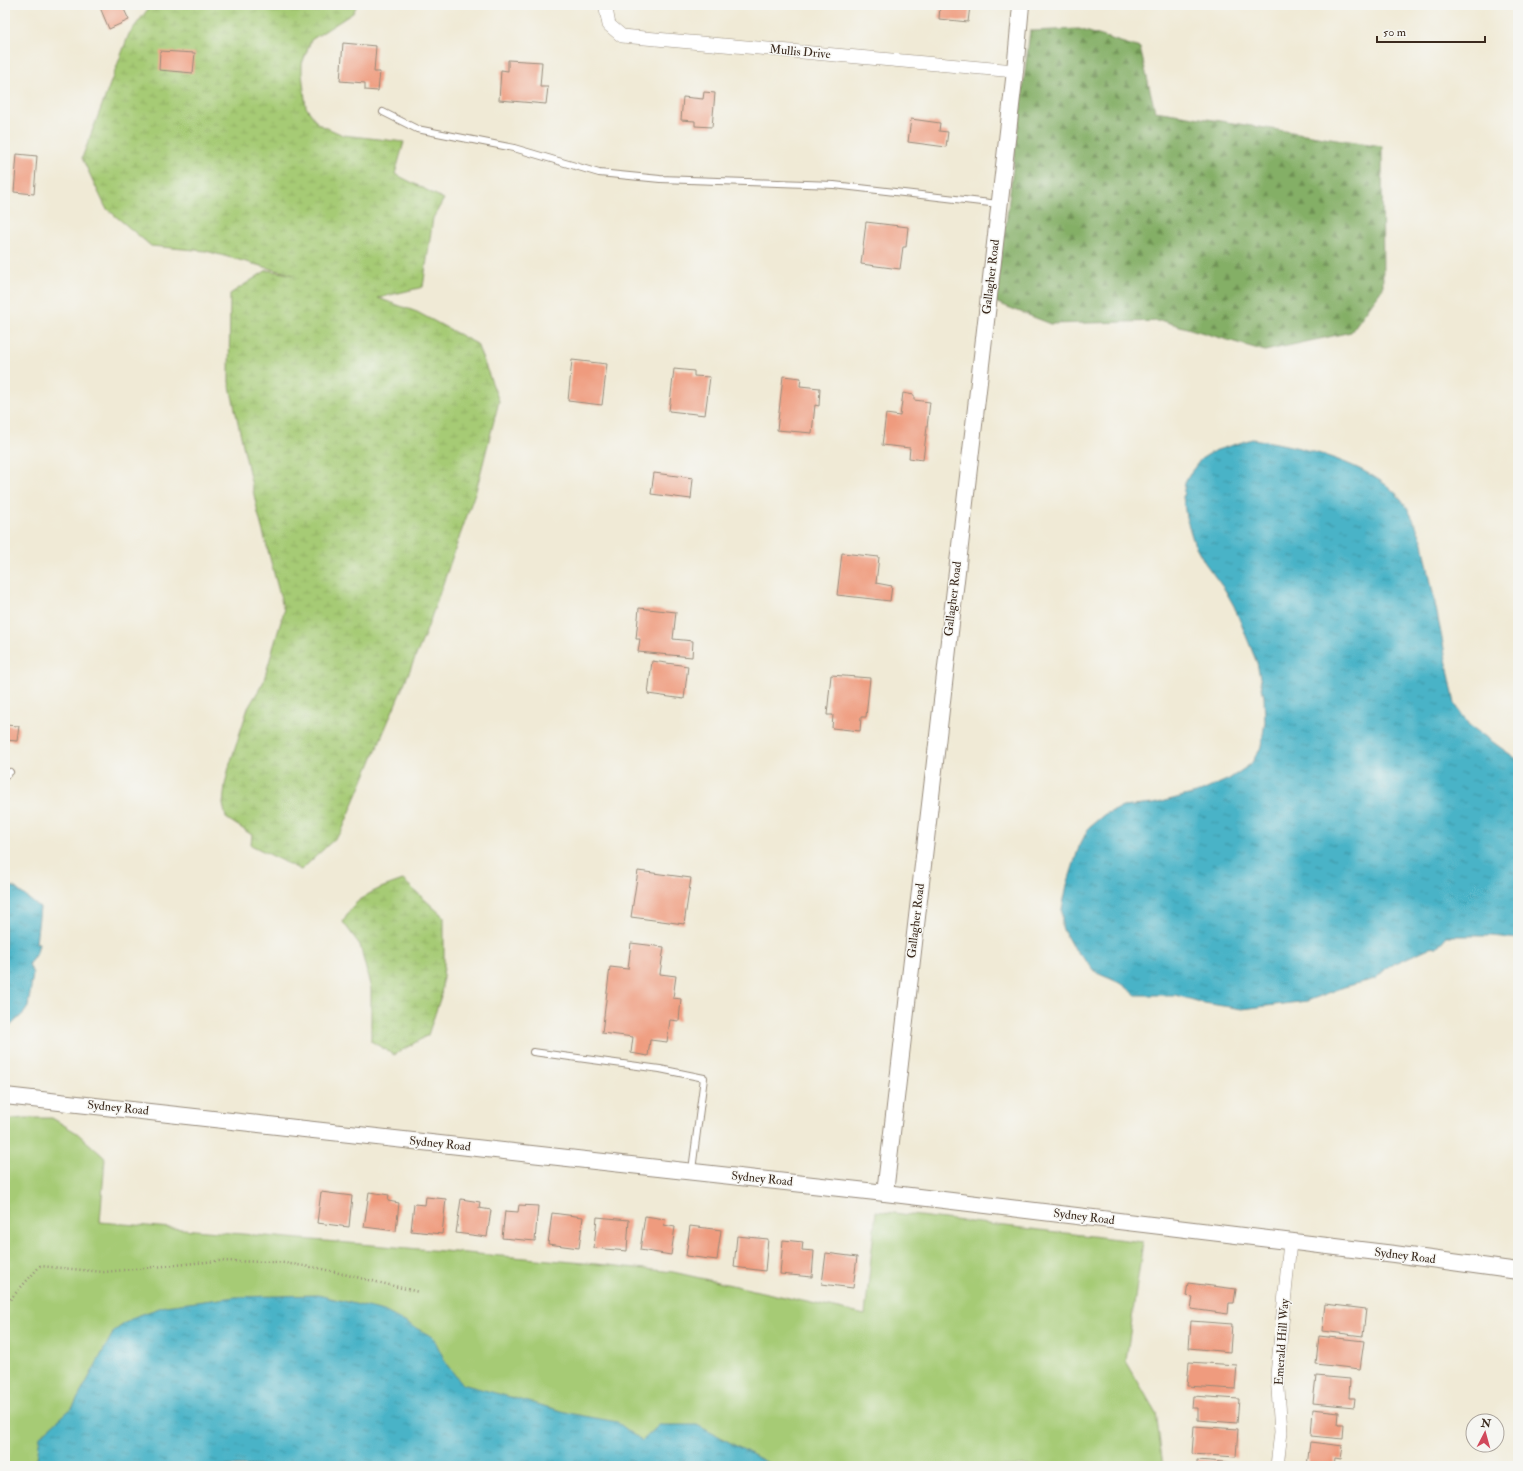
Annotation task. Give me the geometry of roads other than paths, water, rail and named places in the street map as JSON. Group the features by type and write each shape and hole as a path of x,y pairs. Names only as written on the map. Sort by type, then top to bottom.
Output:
{"street":[{"name":"Mullis Drive","path":"608,5 606,9 609,25 622,36 1015,70"},
{"name":"Gallagher Road","path":"885,1193 1015,70 1021,5"},
{"name":"Sydney Road","path":"5,1096 885,1193 1518,1271"},
{"name":"Emerald Hill Way","path":"1277,1466 1281,1432 1277,1375 1290,1242"}],"lane":[{"path":"383,112 416,128 514,148 599,173 660,179 834,185 999,204"},
{"path":"533,1052 660,1069 704,1078 692,1172"}],"water":[{"path":"1252,439 1311,451 1353,466 1388,486 1405,504 1411,515 1423,543 1455,704 1469,725 1518,760 1518,939 1492,936 1447,936 1437,947 1429,948 1389,966 1375,979 1344,987 1307,1001 1242,1009 1204,1003 1175,995 1136,995 1122,984 1097,973 1072,946 1062,928 1062,909 1067,885 1079,847 1089,827 1105,814 1123,807 1153,804 1200,792 1229,779 1251,764 1261,747 1265,722 1264,697 1257,663 1234,606 1225,590 1205,563 1194,543 1186,517 1183,497 1185,483 1201,459 1214,451"},
{"path":"5,886 14,887 40,908 36,943 39,943 37,952 29,964 33,974 28,1007 24,1013 8,1028 5,1026"},
{"path":"318,1295 384,1311 433,1337 447,1365 462,1384 573,1414 617,1422 642,1441 659,1425 697,1425 774,1466 36,1466 40,1436 73,1407 114,1331 134,1317 165,1306 235,1297"}]}
